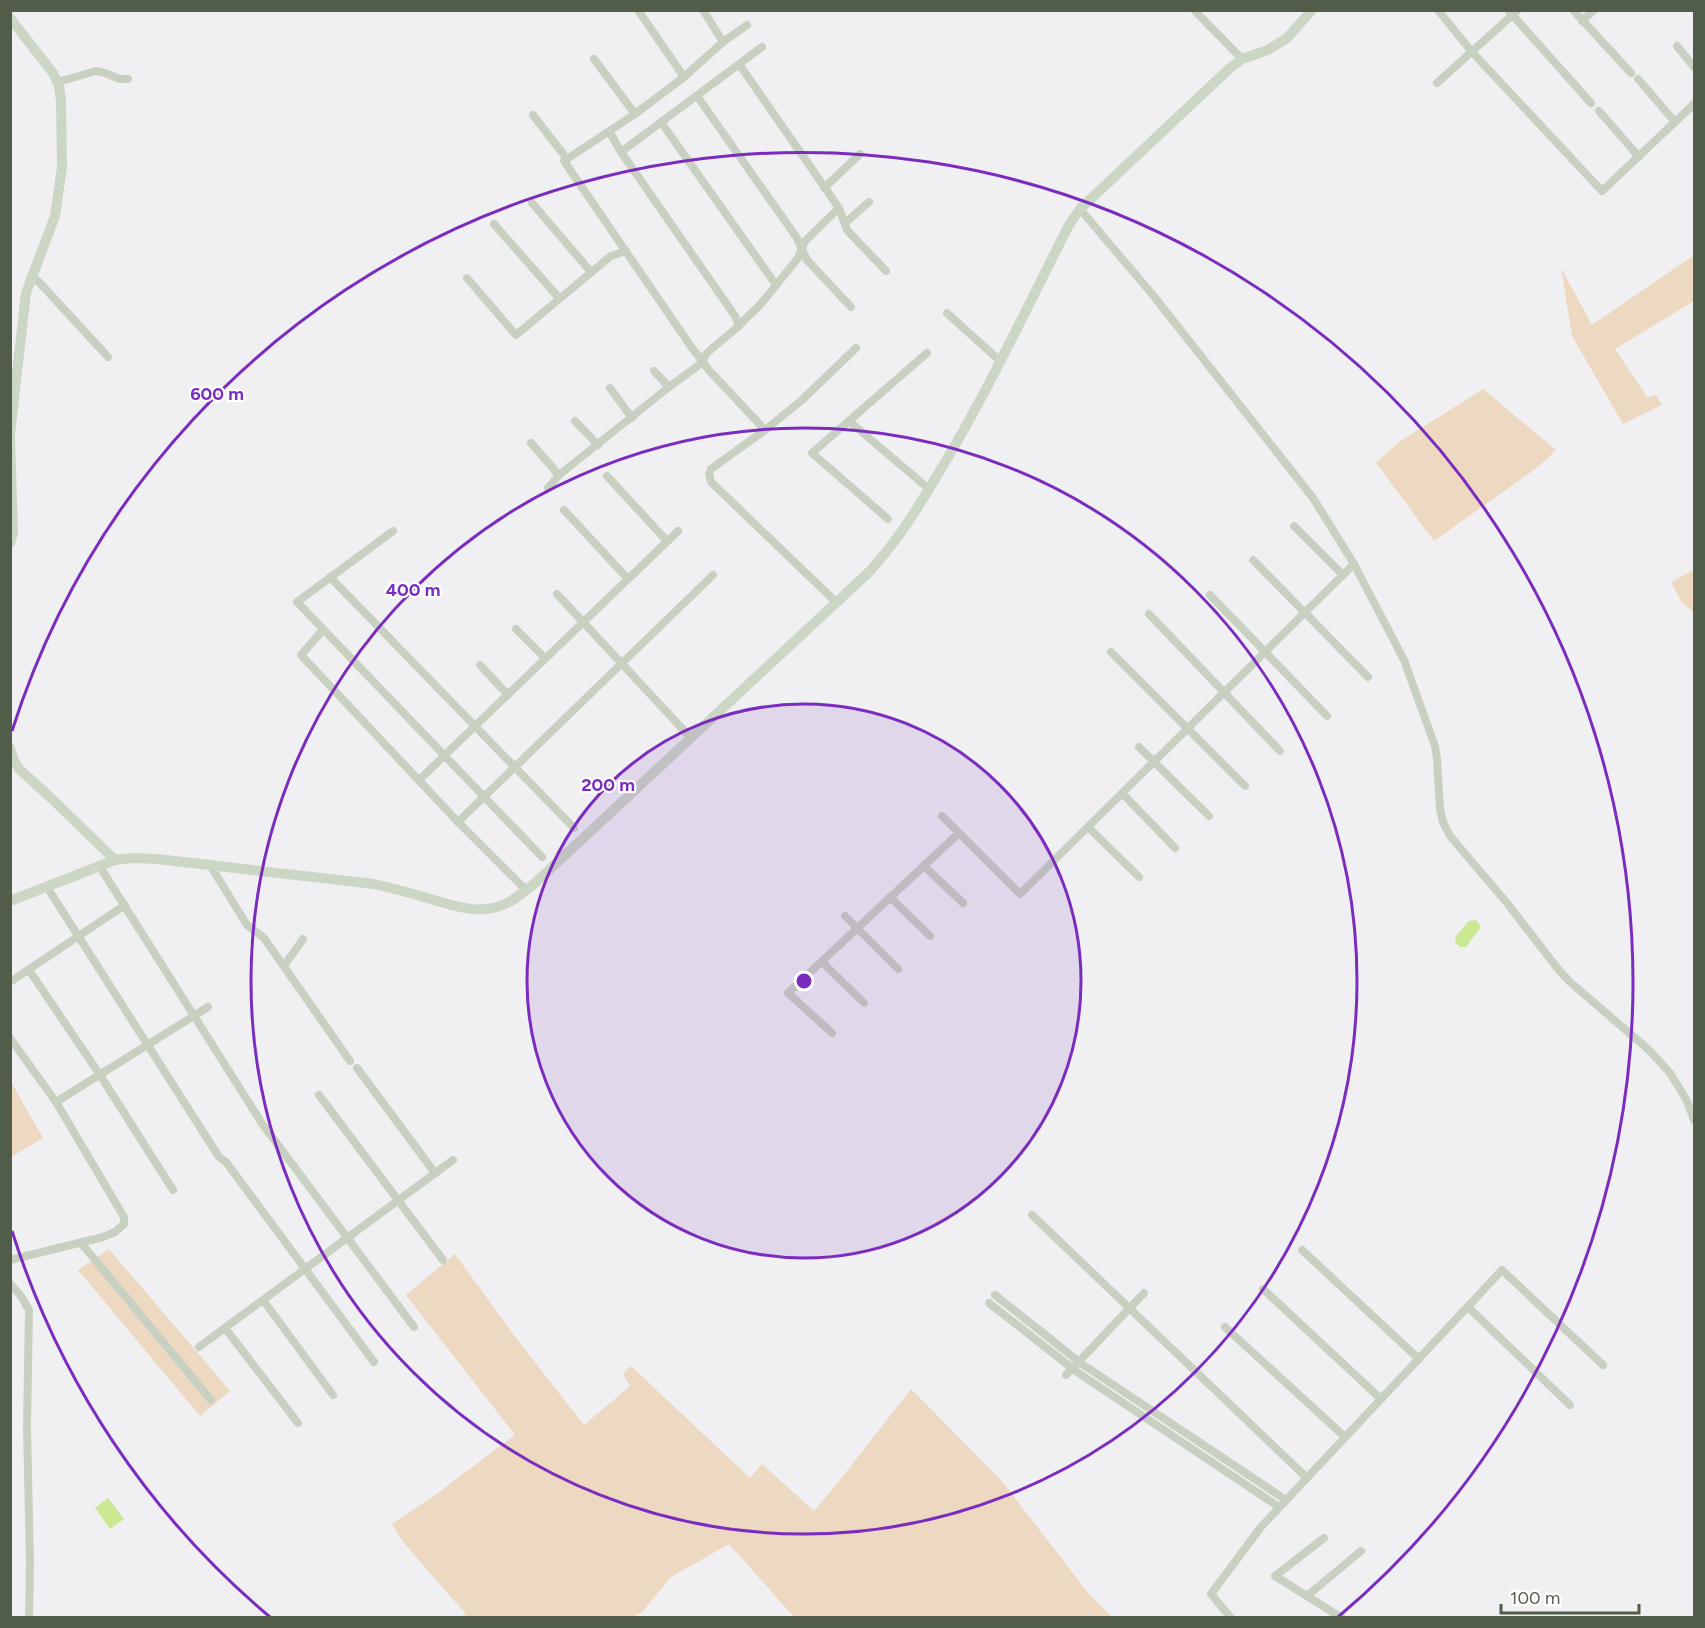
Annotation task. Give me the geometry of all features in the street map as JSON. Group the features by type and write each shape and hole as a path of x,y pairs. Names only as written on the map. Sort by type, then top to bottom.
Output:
{"street":[{"path":"639,10 684,77"},
{"path":"703,10 723,42"},
{"path":"1194,10 1242,59"},
{"path":"10,901 115,860 133,858 374,884 465,909 485,910 502,906 526,890 869,572 890,549 908,524 966,427 1069,225 1080,209 1242,59 1268,50 1287,38 1312,10"},
{"path":"1438,10 1472,52 1602,191 1695,104"},
{"path":"1573,10 1631,73"},
{"path":"1582,21 1594,10"},
{"path":"1437,83 1513,12 1591,103"},
{"path":"10,18 58,82 61,101 62,167 55,216 26,293 10,436 13,533 10,543"},
{"path":"747,26 723,42 684,77 635,114 564,161 692,348 707,368 765,430"},
{"path":"1677,46 1695,67"},
{"path":"621,152 762,47"},
{"path":"594,59 635,114"},
{"path":"739,64 839,208 847,230 886,271"},
{"path":"58,82 96,71 120,79 128,79"},
{"path":"1638,79 1675,122"},
{"path":"697,96 797,238 807,260 851,307"},
{"path":"1599,111 1639,157"},
{"path":"533,115 567,159"},
{"path":"661,122 776,285"},
{"path":"609,130 621,152 735,316 739,326"},
{"path":"824,188 860,154"},
{"path":"845,223 869,202"},
{"path":"532,203 591,272"},
{"path":"549,488 559,476 703,362 709,351 760,305 798,258 806,241 839,208"},
{"path":"1080,209 1152,294 1313,498 1354,564 1404,660 1435,746 1440,809 1450,836 1570,982 1649,1050 1670,1073 1686,1099 1695,1120"},
{"path":"494,224 559,298"},
{"path":"467,278 516,335 611,256 626,252"},
{"path":"31,276 94,339 108,357"},
{"path":"947,313 1000,361"},
{"path":"836,602 711,482 709,474 711,469 802,400 856,348"},
{"path":"888,519 812,453 927,353"},
{"path":"654,371 669,387"},
{"path":"610,388 632,418"},
{"path":"575,421 598,445"},
{"path":"849,421 929,489"},
{"path":"531,443 559,476"},
{"path":"607,476 667,541"},
{"path":"564,510 628,579"},
{"path":"1294,526 1343,575"},
{"path":"393,531 297,602 542,857"},
{"path":"419,780 678,531"},
{"path":"1254,560 1368,676"},
{"path":"942,816 1020,894 1354,564"},
{"path":"458,822 713,575"},
{"path":"330,577 574,828"},
{"path":"557,594 691,738"},
{"path":"1210,595 1327,716"},
{"path":"1149,614 1280,751"},
{"path":"516,629 545,658"},
{"path":"323,630 301,655 458,822 526,890"},
{"path":"1111,652 1245,786"},
{"path":"480,665 508,694"},
{"path":"1139,747 1209,816"},
{"path":"10,748 20,770 115,860"},
{"path":"1122,794 1175,848"},
{"path":"1088,827 1139,877"},
{"path":"832,1033 788,993 958,832"},
{"path":"210,865 247,925 264,938 350,1061"},
{"path":"924,866 963,903"},
{"path":"100,867 263,1125 414,1327"},
{"path":"47,887 219,1157 226,1162 374,1362"},
{"path":"890,897 930,936"},
{"path":"10,982 125,905"},
{"path":"845,916 898,969"},
{"path":"284,966 303,939"},
{"path":"822,962 864,1003"},
{"path":"29,970 100,1075 173,1190"},
{"path":"56,1102 208,1007"},
{"path":"10,1038 56,1102 124,1217 124,1224 115,1232 81,1243 10,1260"},
{"path":"357,1068 435,1173"},
{"path":"319,1095 443,1260"},
{"path":"199,1347 453,1160"},
{"path":"1032,1215 1307,1478"},
{"path":"81,1243 211,1400"},
{"path":"1302,1251 1419,1359"},
{"path":"1231,1617 1211,1594 1261,1527 1502,1270 1604,1365"},
{"path":"10,1284 21,1296 29,1310 27,1426 29,1617"},
{"path":"1263,1289 1381,1400"},
{"path":"1066,1375 1143,1293"},
{"path":"995,1295 1079,1361 1286,1500"},
{"path":"263,1300 333,1395"},
{"path":"989,1303 1072,1368 1280,1507"},
{"path":"1468,1307 1570,1405"},
{"path":"1225,1327 1345,1437"},
{"path":"225,1328 298,1424"},
{"path":"1324,1538 1275,1576 1342,1617"},
{"path":"1307,1596 1361,1551"}],"shaded area":[{"path":"1694,255 1694,301 1615,349 1648,398 1656,395 1662,405 1623,424 1572,336 1561,268 1592,325"},
{"path":"1483,389 1556,450 1538,467 1434,541 1376,463 1399,442"},
{"path":"1694,572 1694,612 1682,603 1671,582"},
{"path":"1476,920 1481,927 1466,947 1455,943 1456,936 1469,921"},
{"path":"10,1080 43,1138 11,1157 10,1157"},
{"path":"109,1249 230,1391 200,1416 78,1270"},
{"path":"455,1254 516,1338 584,1425 630,1386 623,1374 631,1366 750,1478 762,1464 814,1511 911,1389 1001,1480 1089,1594 1112,1617 794,1617 729,1544 671,1577 642,1612 633,1617 461,1617 466,1614 403,1542 392,1524 438,1493 515,1435 406,1295"},
{"path":"108,1498 124,1519 110,1529 95,1508"}]}
